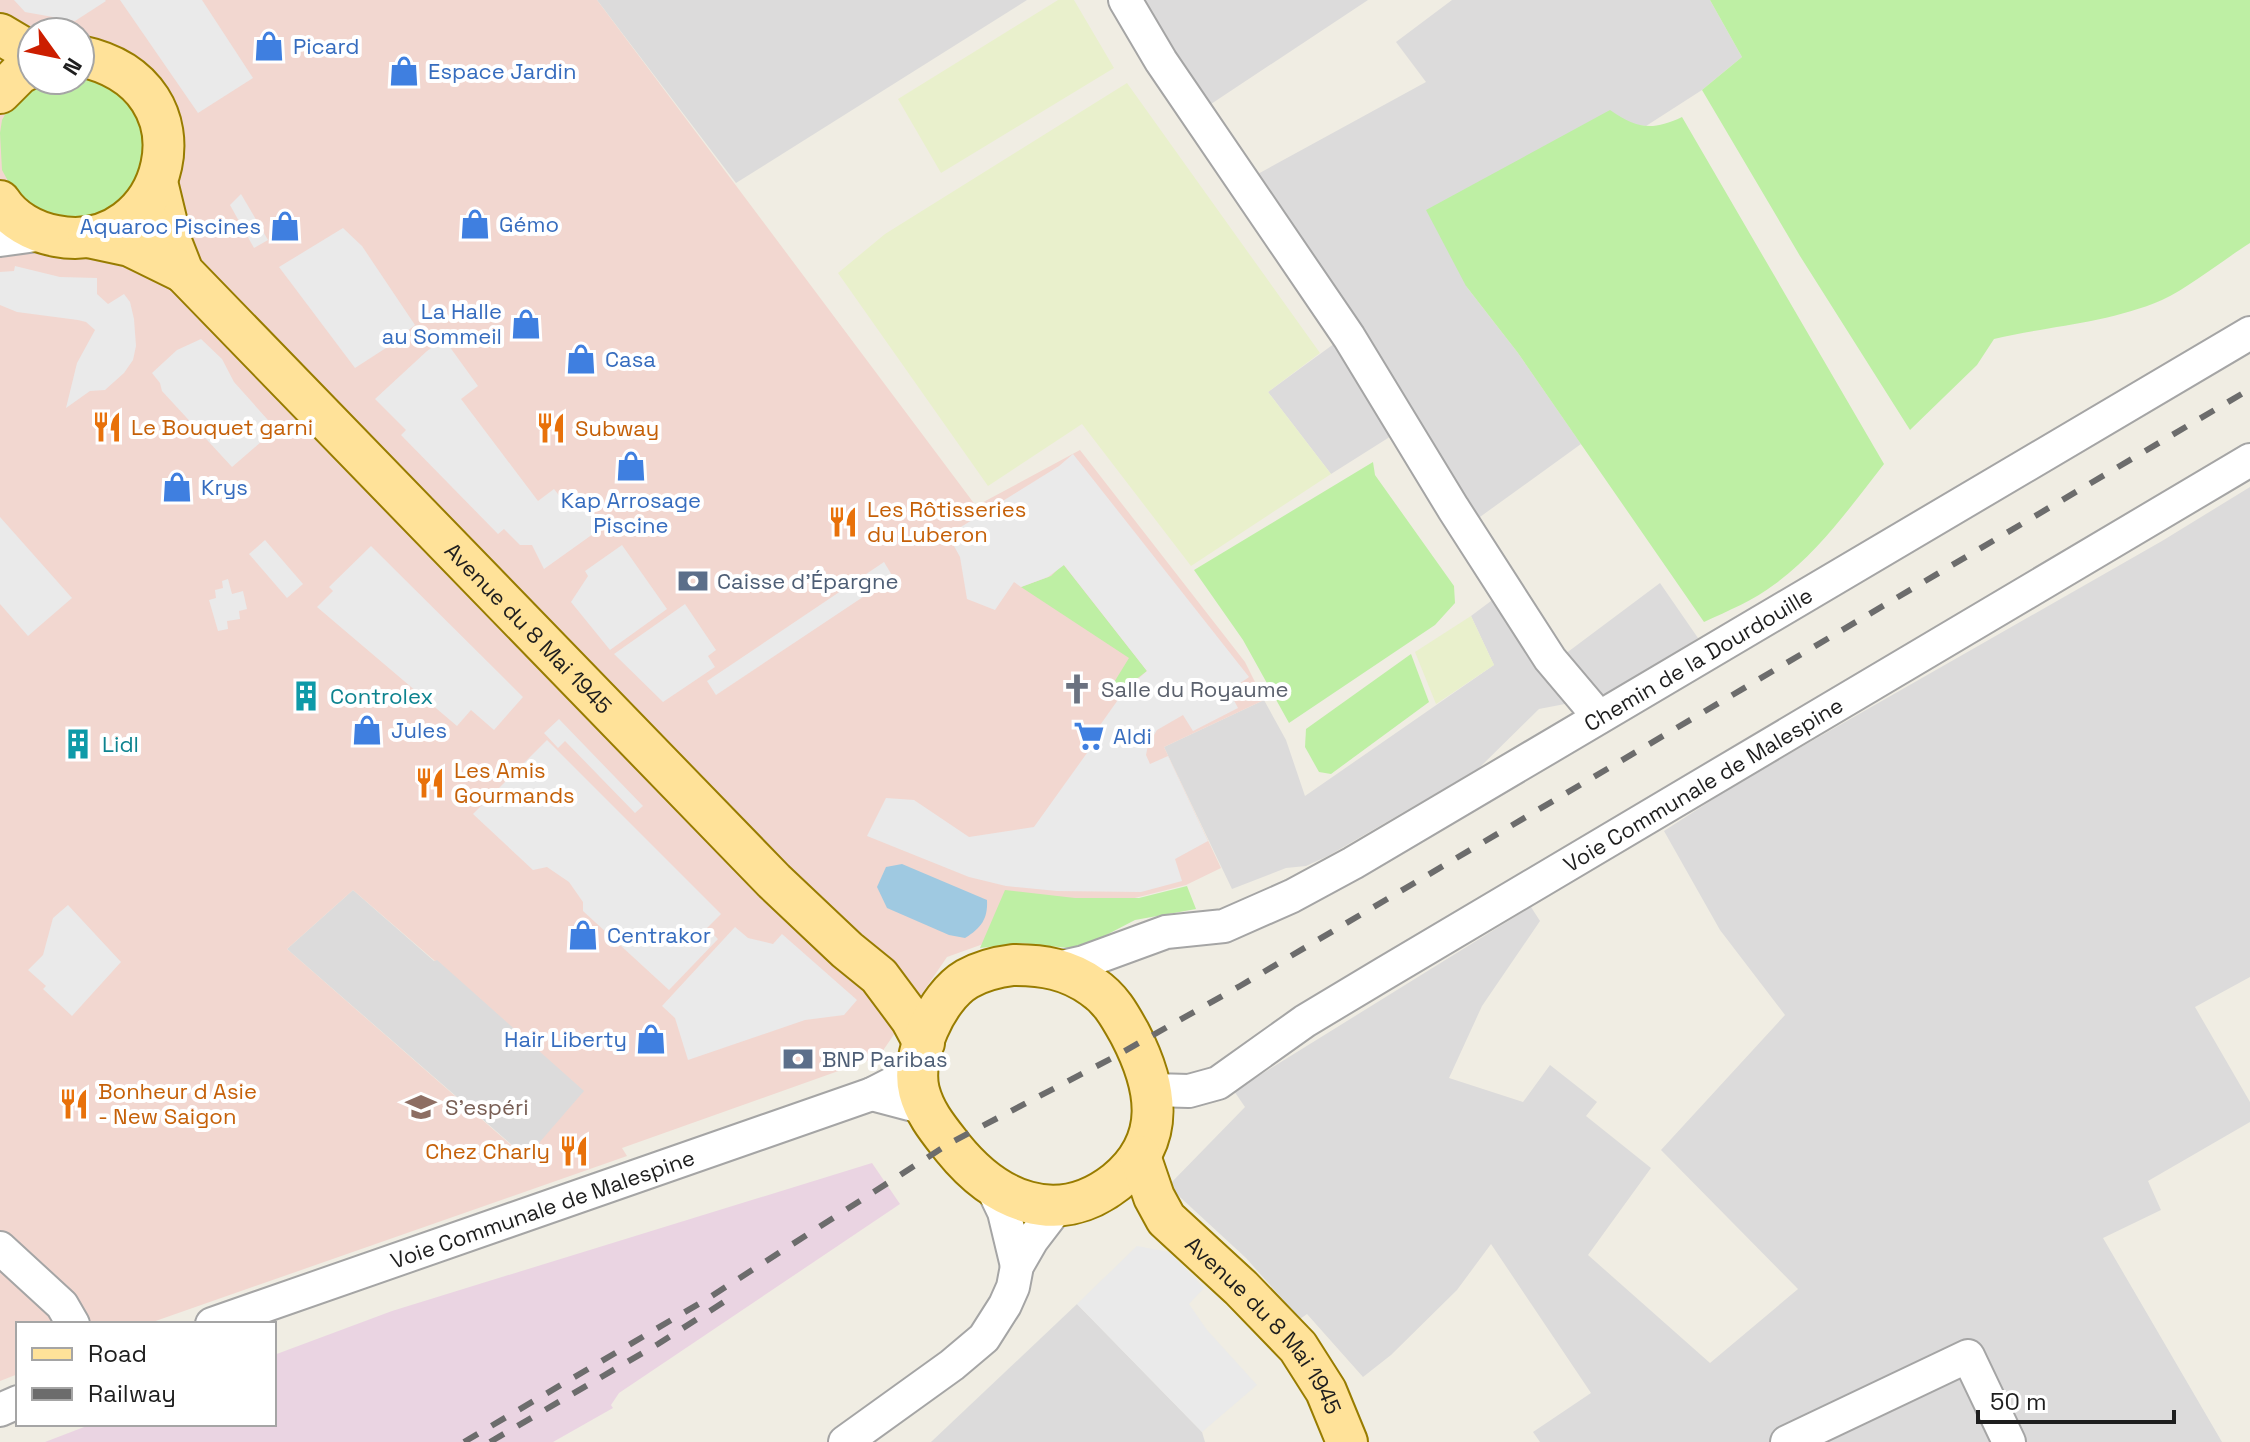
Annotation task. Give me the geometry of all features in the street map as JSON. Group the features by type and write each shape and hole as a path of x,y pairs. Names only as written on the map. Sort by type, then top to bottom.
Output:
{"main road":[{"path":"88,237 117,227 141,208 157,182 163,164 164,144 161,123 153,103 141,86 125,72 96,59"},
{"path":"0,93 16,77"},
{"name":"Avenue du 8 Mai 1945","path":"157,182 172,244 183,272"},
{"path":"0,201 22,223 44,234"},
{"name":"Avenue du 8 Mai 1945","path":"44,234 65,238 88,237 130,246 183,272 774,881 879,976 911,1019 922,1074"},
{"path":"879,976 918,982 964,980 996,967 1057,968 1085,982 1107,999 1142,1057 1153,1090 1152,1122 1140,1156 1102,1192 1070,1203 1026,1202 992,1187 966,1164 922,1074 939,1008 964,980"},
{"name":"Avenue du 8 Mai 1945","path":"1140,1156 1154,1197 1166,1219 1241,1288 1298,1347 1326,1391 1347,1442"},
{"name":"Avenue du 8 Mai 1945","path":"1070,1203 1128,1207 1166,1219"}],"street":[{"path":"1125,0 1161,61 1349,337 1550,659 1599,717"},
{"path":"0,240 44,234"},
{"name":"Chemin de la Dourdouille","path":"1057,968 1084,962 1166,932 1224,926 1292,896 1353,863 2250,333"},
{"name":"Voie Communale de Malespine","path":"1153,1090 1189,1091 1218,1083 1305,1021 2250,460"},
{"path":"1107,999 1129,945"},
{"name":"Voie Communale de Malespine","path":"218,1322 922,1074"},
{"path":"992,1187 1004,1212 1017,1266"},
{"path":"845,1442 952,1365 984,1338 1013,1287 1017,1266 1032,1240 1070,1203"},
{"path":"0,1248 62,1305 72,1322"},
{"path":"1787,1442 1968,1356 2009,1442"}],"shaded area":[{"path":"0,0 597,0 976,506 1080,450 1245,662 1264,700 1164,747 1221,868 1186,885 1056,918 947,957 882,1052 872,1059 622,1148 627,1156 153,1322 16,1322 16,1375 0,1381","holes":["353,890 584,1091 526,1158 287,949"]},
{"path":"14,0 106,1 83,16 47,16 25,12"},
{"path":"120,0 202,0 253,78 198,113"},
{"path":"597,0 1027,0 736,183"},
{"path":"1130,0 1368,0 1205,108"},
{"path":"1452,0 1710,0 1742,57 1702,90 1646,126 1630,124 1466,286 1518,353 1581,444 1473,522 1415,421 1331,474 1268,392 1353,330 1256,175 1426,82 1396,42"},
{"path":"241,194 268,240 254,248 230,205"},
{"path":"343,228 362,246 415,325 355,368 279,267"},
{"path":"15,266 60,277 97,278 97,294 108,304 124,294 130,302 136,346 133,360 105,390 90,391 66,408 77,363 95,330 86,322 17,312 0,305 0,272 14,271"},
{"path":"201,339 222,359 234,382 276,429 232,467 162,391 152,373 177,350"},
{"path":"444,339 478,386 461,399 538,501 554,489 561,498 573,490 600,529 544,569 532,545 520,545 504,529 498,534 401,435 406,430 375,399"},
{"path":"1073,454 1249,677 1229,691 1238,708 1193,731 1183,715 1157,730 1148,745 1146,755 1150,764 1168,756 1208,841 1175,859 1182,881 1141,892 1057,891 1006,886 969,877 867,836 886,798 914,800 969,837 1034,827 1102,732 1098,728 1120,697 1119,691 1123,692 1147,671 1064,565 1048,577 1021,587 1014,582 995,610 967,599 960,557 948,535 1059,466"},
{"path":"2250,487 2250,977 2195,1007 2250,1102 2250,1122 2148,1181 2161,1210 2103,1238 2222,1442 1540,1442 1533,1432 1591,1393 1491,1244 1457,1290 1391,1355 1363,1377 1307,1314 1300,1319 1246,1258 1168,1186 1245,1107 1234,1091 1531,907 1540,921 1482,1006 1449,1078 1523,1102 1550,1065 1597,1102 1586,1116 1651,1168 1588,1255 1710,1363 1798,1289 1661,1150 1785,1015 1720,930 1664,831 1738,783 2162,541"},
{"path":"0,517 72,598 28,636 0,604"},
{"path":"265,540 303,584 287,598 249,554"},
{"path":"622,545 667,609 610,650 571,602 588,576 585,571"},
{"path":"371,546 523,697 494,730 471,710 457,726 317,607 333,591 329,587"},
{"path":"884,562 893,577 716,695 707,681"},
{"path":"228,579 232,594 243,591 247,609 239,611 240,619 227,621 228,629 218,631 209,600 216,598 215,590 223,588 222,581"},
{"path":"1660,583 1698,638 1603,703 1570,703 1539,709 1478,769 1328,856 1232,889 1164,747 1264,700 1286,740 1305,796 1494,665 1471,616 1495,598 1545,669"},
{"path":"685,604 716,650 708,656 715,667 663,702 614,654"},
{"path":"559,719 643,806 635,813 565,741 558,748 544,733"},
{"path":"547,740 721,914 707,928 718,939 669,990 583,911 583,902 569,882 547,867 533,870 473,814"},
{"path":"353,890 434,961 437,959 585,1091 527,1158 287,949"},
{"path":"68,905 121,962 72,1016 28,970 43,955 53,918"},
{"path":"735,927 748,938 773,944 782,934 857,1000 844,1015 805,1020 688,1060 675,1018 662,1006"},
{"path":"872,1163 900,1204 619,1393 611,1405 613,1408 553,1442 45,1442 87,1426 276,1426 276,1354 392,1311"},
{"path":"1137,1246 1169,1252 1204,1288 1189,1304 1207,1330 1257,1385 1202,1432 1077,1304"},
{"path":"1077,1304 1202,1432 1205,1442 931,1442"}],"green space":[{"path":"1058,0 1074,0 1114,68 941,173 898,99"},
{"path":"1710,0 2250,0 2250,243 2184,288 2142,308 1994,339 1977,365 1910,430 1800,256 1702,90 1742,57"},
{"path":"96,75 137,107 147,153 127,197 106,212 82,220 57,219 33,209 14,192 2,170 2,120 18,96 96,96"},
{"path":"1127,83 1320,353 1268,392 1331,474 1191,566 1082,424 988,486 838,273 885,234"},
{"path":"1610,110 1628,121 1645,126 1682,117 1884,464 1806,558 1758,595 1704,622 1518,353 1466,286 1426,210"},
{"path":"1373,462 1375,475 1454,586 1455,603 1435,625 1289,723 1243,640 1194,570"},
{"path":"1063,564 1147,671 1122,690 1113,684 1129,658 1021,587 1051,576"},
{"path":"1471,616 1494,665 1436,704 1415,652"},
{"path":"1411,654 1429,702 1331,774 1319,772 1305,747 1306,729"},
{"path":"1187,886 1196,909 1135,920 1087,945 1068,948 1022,943 980,948 1005,890 1075,898 1139,898"}],"water":[{"path":"902,864 987,900 985,918 979,927 965,938 949,935 887,908 877,887 886,867"}],"railway":[{"path":"464,1442 707,1299 950,1143 1114,1057 1240,986 2250,389"},
{"path":"490,1442 727,1300"}],"place":[{"name":"Picard","path":"269,46"},
{"name":"Espace Jardin","path":"404,71"},
{"name":"Gémo","path":"475,224"},
{"name":"Aquaroc Piscines","path":"285,226"},
{"name":"La Halle au Sommeil","path":"526,324"},
{"name":"Casa","path":"581,359"},
{"name":"Le Bouquet garni","path":"107,427"},
{"name":"Subway","path":"551,428"},
{"name":"Kap Arrosage Piscine","path":"631,466"},
{"name":"Krys","path":"177,487"},
{"name":"Les Rôtisseries du Luberon","path":"843,522"},
{"name":"Caisse d'Épargne","path":"693,581"},
{"name":"Salle du Royaume","path":"1077,689"},
{"name":"Controlex","path":"306,696"},
{"name":"Jules","path":"367,730"},
{"name":"Aldi","path":"1089,736"},
{"name":"Lidl","path":"78,744"},
{"name":"Les Amis Gourmands","path":"430,783"},
{"name":"Centrakor","path":"583,935"},
{"name":"Hair Liberty","path":"651,1039"},
{"name":"BNP Paribas","path":"798,1059"},
{"name":"Bonheur d Asie - New Saigon","path":"74,1104"},
{"name":"S'espéri","path":"421,1107"},
{"name":"Chez Charly","path":"574,1151"}]}
